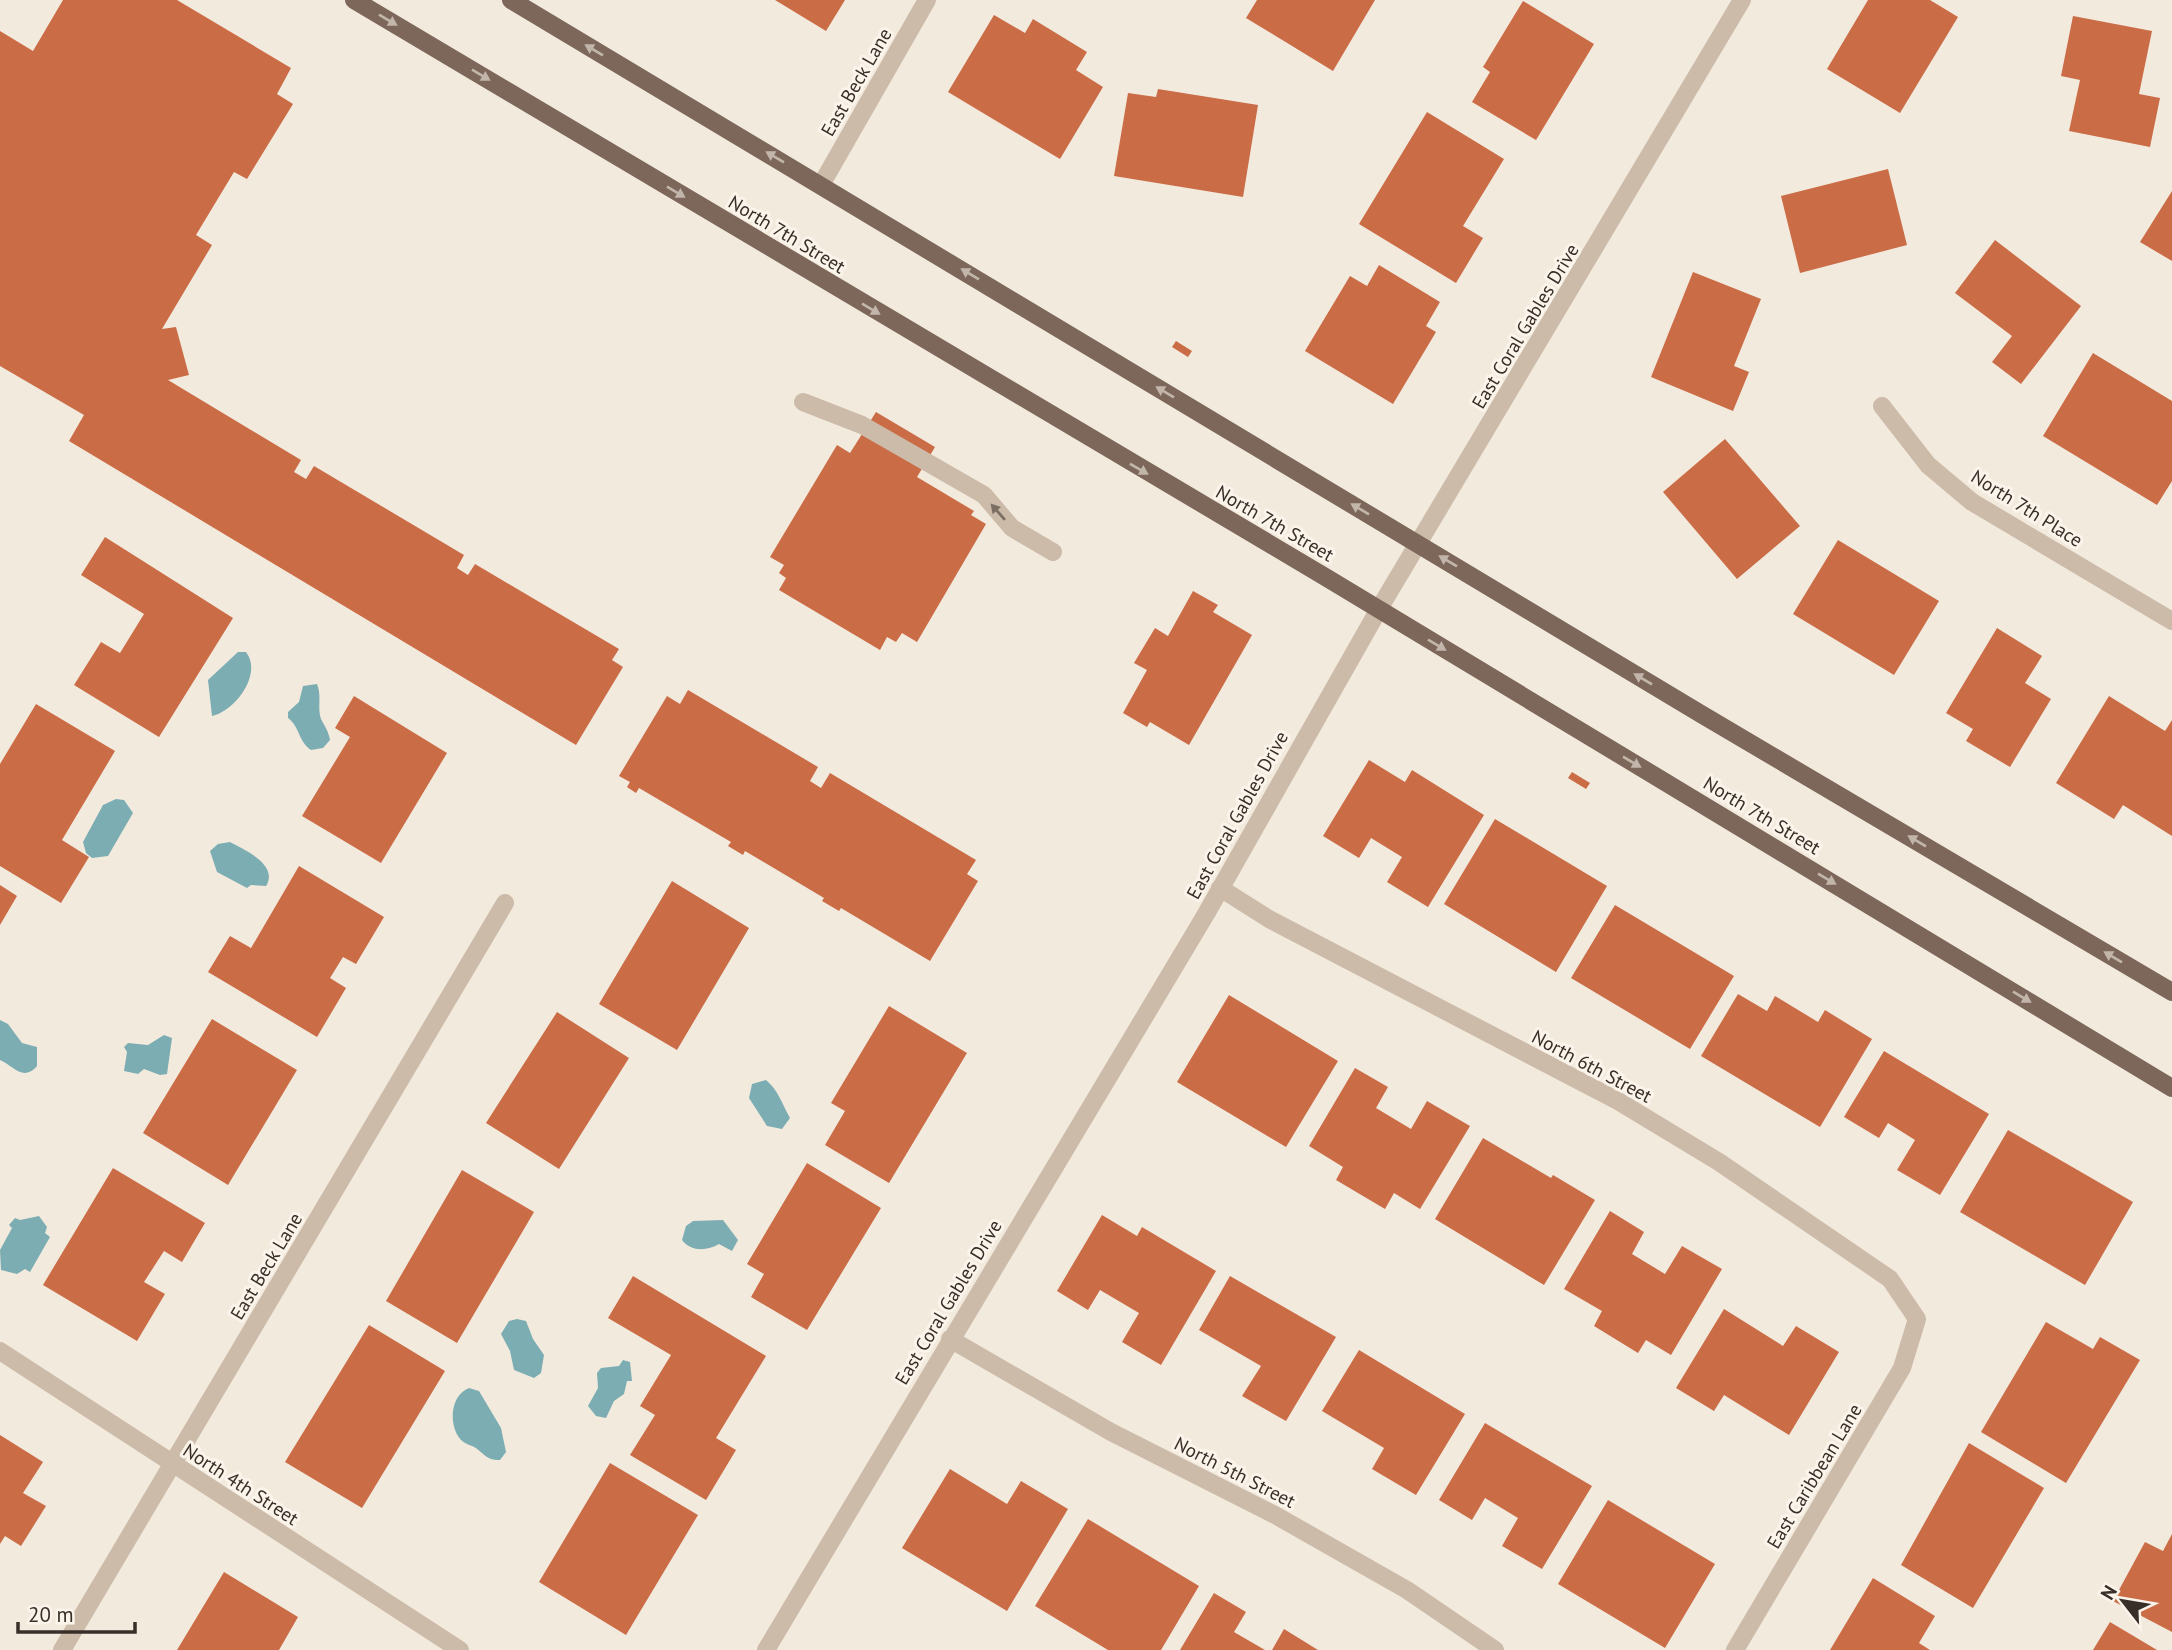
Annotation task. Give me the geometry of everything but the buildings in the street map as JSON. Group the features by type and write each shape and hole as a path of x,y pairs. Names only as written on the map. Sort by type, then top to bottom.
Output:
{"main road":[{"name":"North 7th Street","path":"354,0 1379,609 2172,1088"},
{"path":"511,0 2172,992"}],"street":[{"name":"East Beck Lane","path":"821,185 927,0"},
{"name":"East Coral Gables Drive","path":"766,1650 1220,888 1379,609 1742,0"},
{"path":"803,402 862,425 984,495 1012,528 1053,552"},
{"name":"North 7th Place","path":"1882,405 1928,465 1972,502 2172,621"},
{"name":"North 6th Street","path":"1220,888 1269,919 1618,1101 1719,1162 1890,1279 1917,1319"},
{"name":"East Beck Lane","path":"62,1650 505,903"},
{"name":"East Caribbean Lane","path":"1735,1650 1902,1368 1917,1319"},
{"name":"North 5th Street","path":"950,1339 1111,1432 1275,1515 1407,1590 1496,1650"},
{"name":"North 4th Street","path":"0,1351 460,1650"}],"water":[{"path":"238,652 246,652 250,661 249,681 229,707 212,716 208,680"},
{"path":"317,684 320,715 330,740 323,748 311,750 288,718 288,712 299,702 303,686"},
{"path":"116,799 124,800 133,813 108,856 92,858 86,853 83,842 103,805"},
{"path":"230,842 264,865 269,878 266,886 251,885 247,888 217,872 210,851 218,844"},
{"path":"0,1020 8,1024 22,1043 37,1047 37,1066 32,1071 23,1073 0,1060"},
{"path":"164,1035 172,1038 167,1074 160,1075 144,1069 138,1074 124,1071 127,1052 124,1047 128,1043 148,1045"},
{"path":"766,1080 777,1093 790,1118 782,1129 767,1126 749,1098 752,1084"},
{"path":"39,1216 47,1227 45,1233 50,1237 30,1272 25,1269 17,1274 1,1270 0,1250 12,1228 9,1225 15,1218 20,1220"},
{"path":"723,1220 738,1240 732,1251 719,1244 704,1249 694,1248 682,1240 686,1226 693,1221"},
{"path":"509,1321 526,1321 533,1339 544,1355 541,1373 534,1378 514,1370 510,1351 501,1334"},
{"path":"623,1360 630,1362 632,1381 627,1381 624,1394 614,1401 606,1418 596,1416 588,1406 598,1388 597,1373 601,1368 619,1366"},
{"path":"469,1388 479,1391 501,1428 506,1452 500,1460 486,1457 457,1434 453,1411 458,1397"}]}
